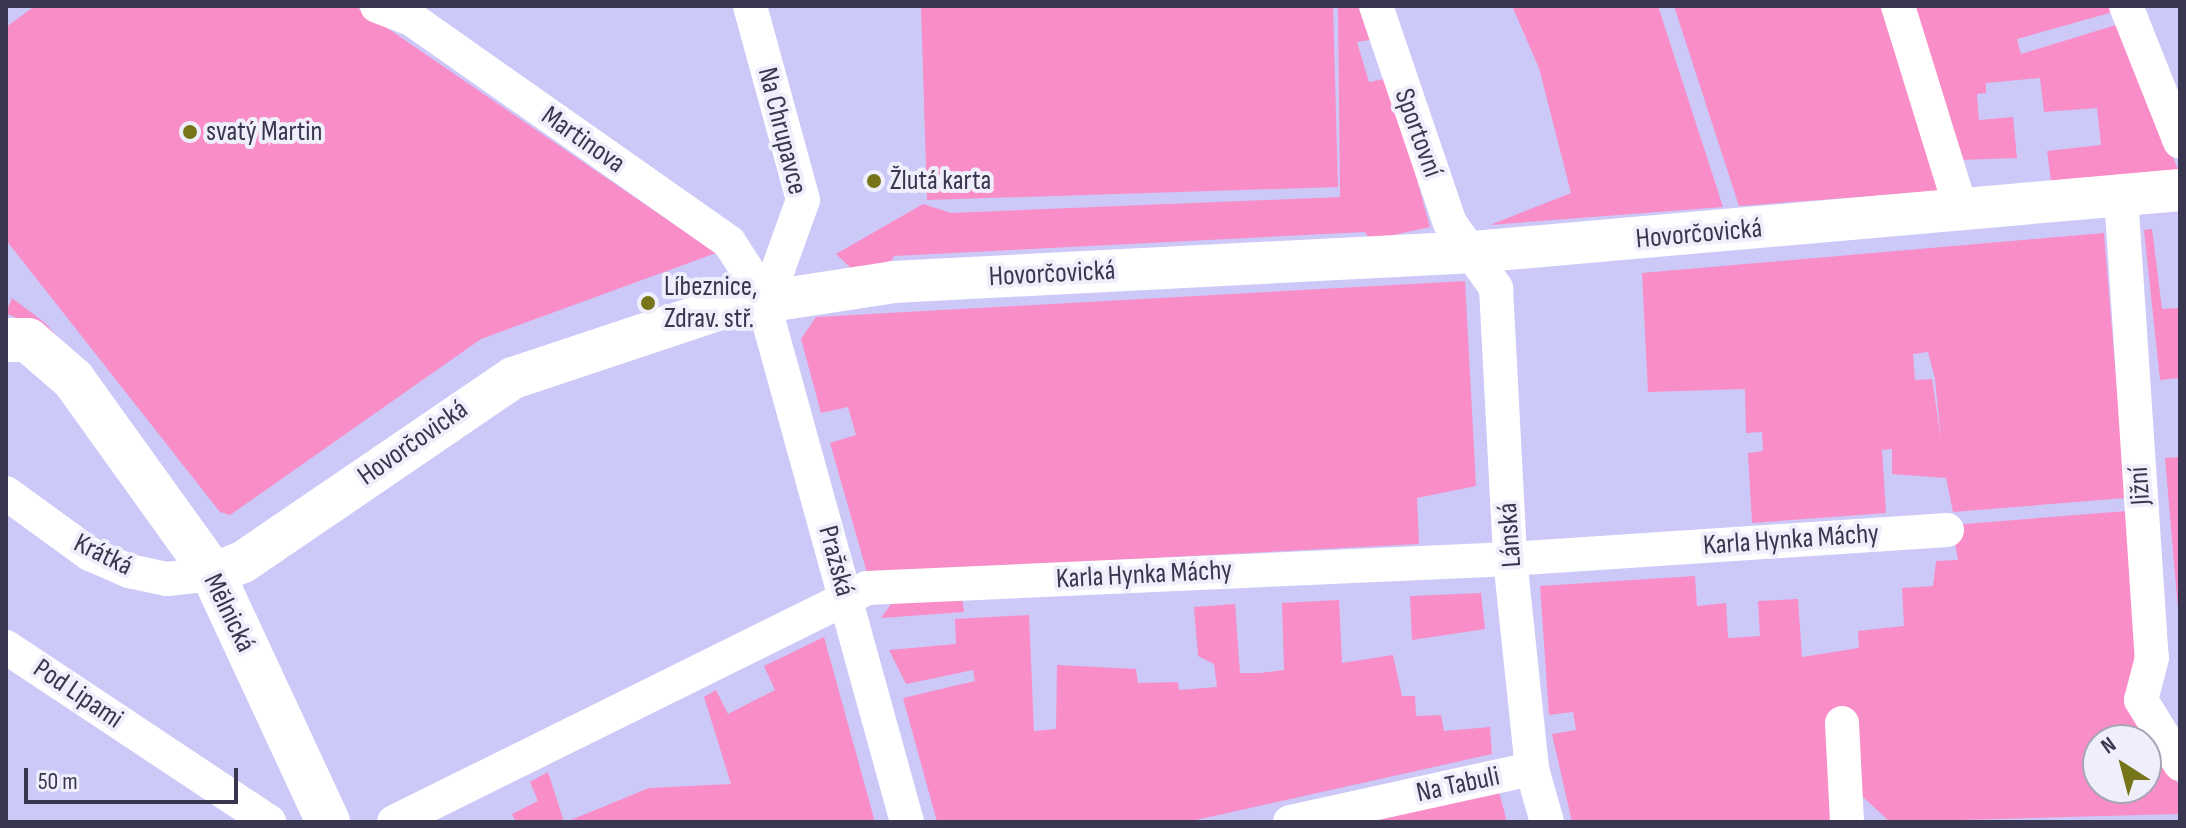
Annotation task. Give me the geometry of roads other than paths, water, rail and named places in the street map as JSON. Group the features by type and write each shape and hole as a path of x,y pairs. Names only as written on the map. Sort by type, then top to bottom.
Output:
{"main road":[{"name":"Mělnická","path":"6,340 28,340 106,417 213,574 328,822"}],"street":[{"name":"Martinova","path":"377,6 420,13 729,242 767,300"},
{"name":"Na Chrupavce","path":"750,6 803,200 767,300"},
{"name":"Sportovní","path":"1376,6 1450,223 1474,252"},
{"path":"1898,6 1962,213"},
{"path":"2126,6 2180,142"},
{"name":"Hovorčovická","path":"213,574 243,562 513,378 652,326 767,300 893,282 1474,252 1962,213 2180,190"},
{"name":"Jižní","path":"2121,196 2152,658 2141,700 2180,764"},
{"name":"Lánská","path":"1474,252 1496,288 1510,559 1532,769 1547,822"},
{"name":"Pražská","path":"767,300 907,822"},
{"name":"Krátká","path":"6,493 90,554 129,571 167,579 213,574"},
{"name":"Karla Hynka Máchy","path":"394,822 844,594 1510,559 1947,530"},
{"name":"Pod Lipami","path":"6,647 269,822"},
{"path":"1842,723 1847,822"},
{"name":"Na Tabuli","path":"1290,822 1532,769"}],"place":[{"name":"svatý Martin","path":"190,132"},
{"name":"Žlutá karta","path":"874,181"},
{"name":"Líbeznice, Zdrav. stř.","path":"648,303"}]}
